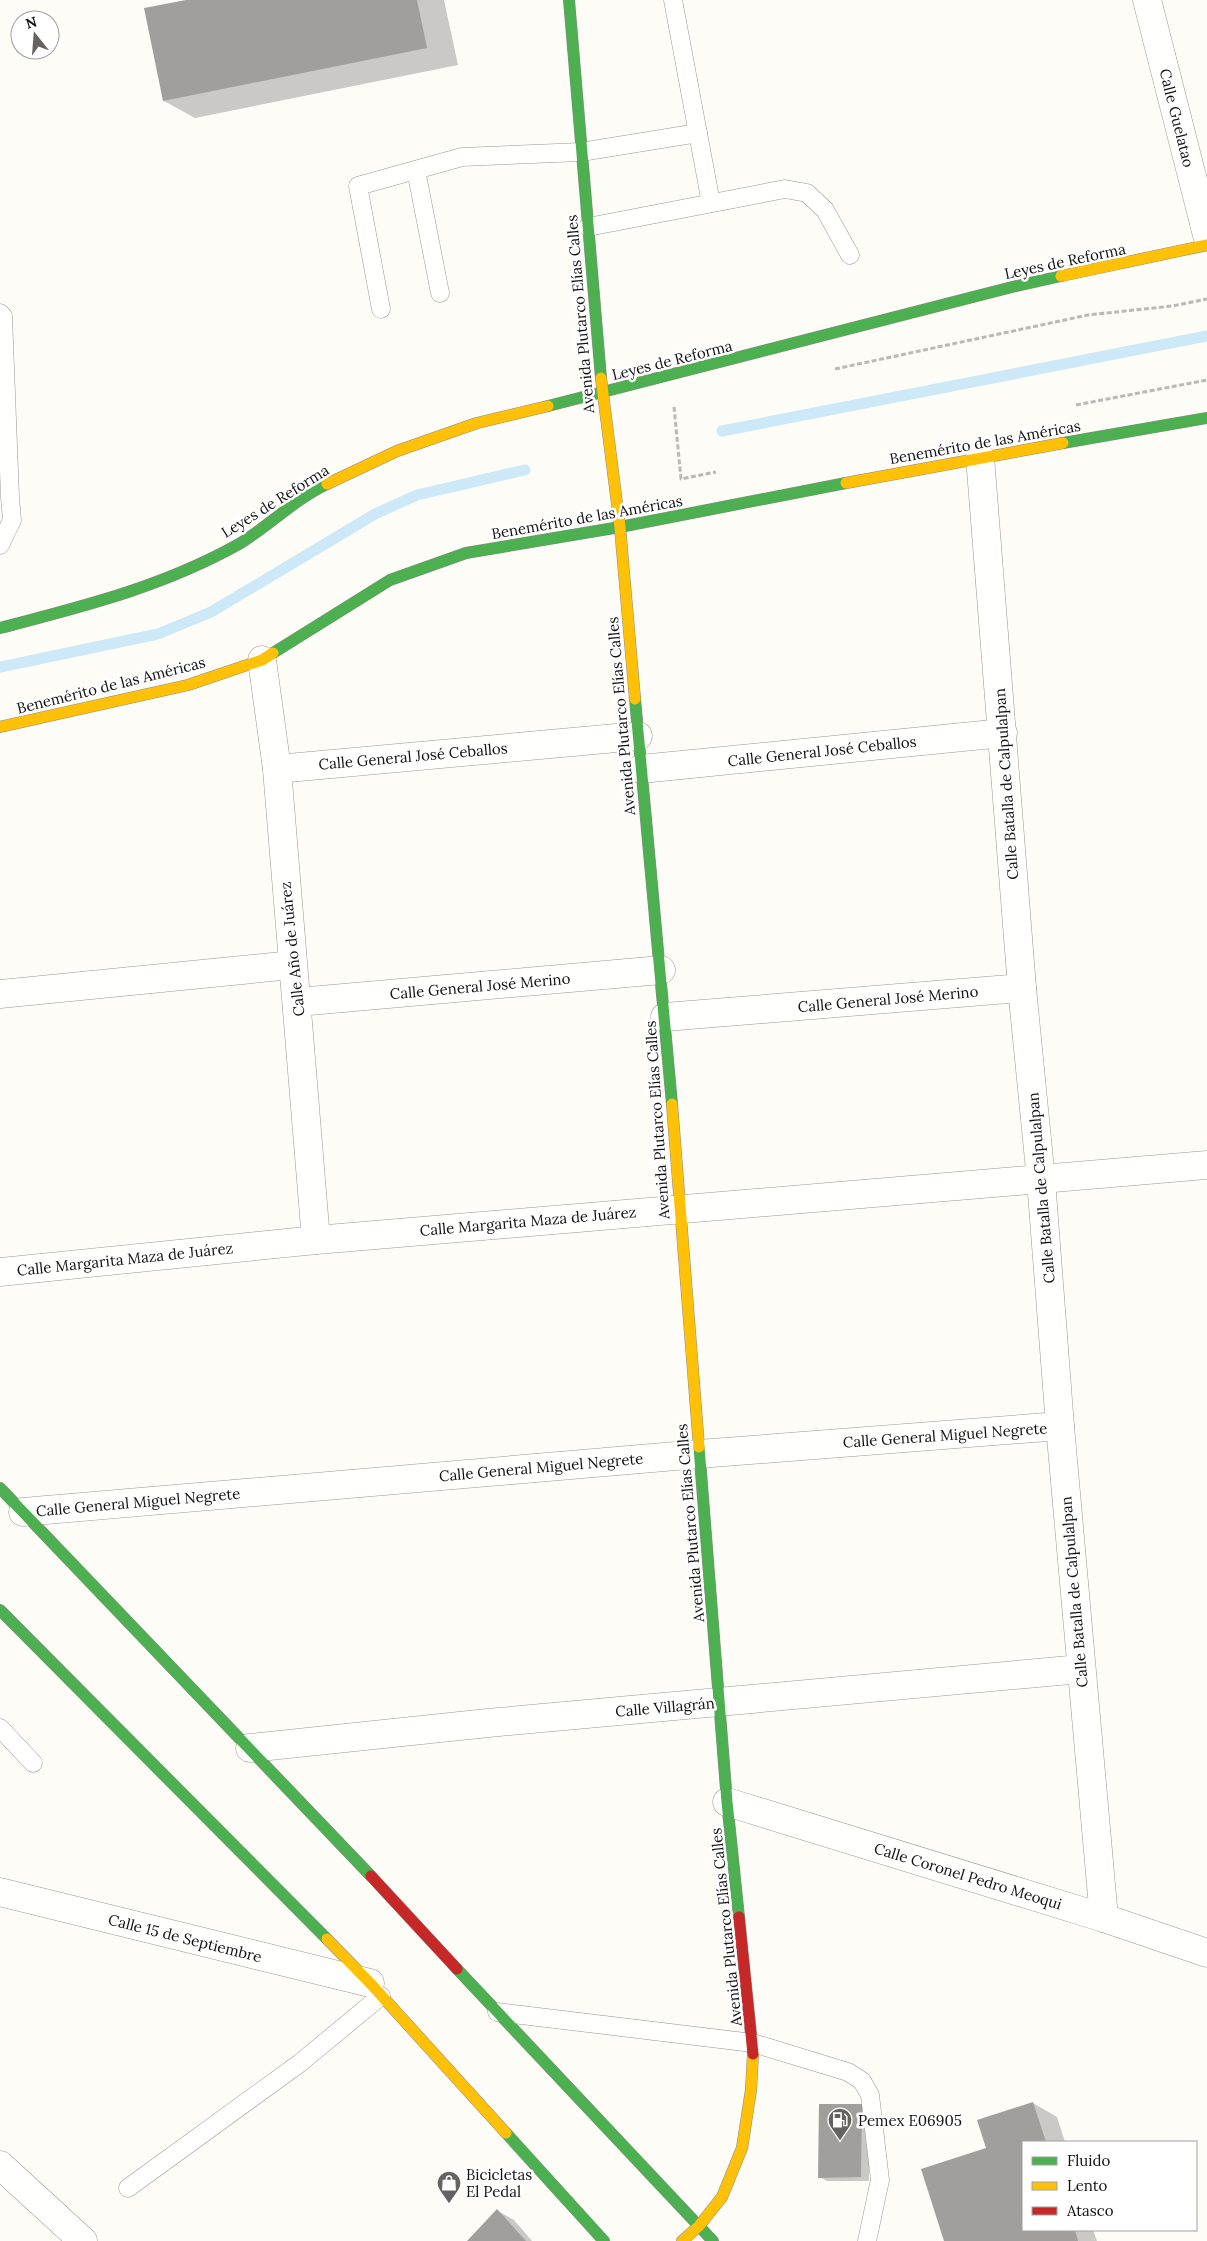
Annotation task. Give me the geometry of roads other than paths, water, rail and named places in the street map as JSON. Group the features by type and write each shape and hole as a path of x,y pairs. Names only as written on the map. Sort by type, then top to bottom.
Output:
{"main road":[{"name":"Avenida Plutarco Elías Calles","path":"569,0 602,393 620,527 661,970 719,1702 753,2043 751,2090 742,2148 722,2197 699,2226 682,2241"},
{"name":"Leyes de Reforma","path":"0,628 111,599 179,574 240,543 323,486 397,451 477,423 602,393 1012,287 1207,245"},
{"name":"Benemérito de las Américas","path":"0,727 188,685 262,660 390,580 466,553 620,527 980,458 1207,418"},
{"path":"0,1488 250,1748 713,2241"},
{"path":"0,1610 376,1990 604,2241"}],"street":[{"name":"Calle Guelatao","path":"1147,0 1207,235"},
{"name":"Calle Batalla de Calpulalpan","path":"980,458 1022,988 1042,1180 1060,1426 1104,1918"},
{"name":"Calle Año de Juárez","path":"262,660 277,768 292,965 298,1002 316,1240"},
{"name":"Calle General José Ceballos","path":"641,769 1003,733"},
{"name":"Calle General José Ceballos","path":"277,768 638,736"},
{"path":"0,994 292,965"},
{"name":"Calle General José Merino","path":"298,1002 661,970"},
{"name":"Calle General José Merino","path":"665,1017 1022,988"},
{"name":"Calle Margarita Maza de Juárez","path":"0,1272 316,1240 1207,1165"},
{"name":"Calle General Miguel Negrete","path":"23,1512 699,1454 1060,1426"},
{"name":"Calle Villagrán","path":"250,1748 488,1723 1081,1669"},
{"name":"Calle Coronel Pedro Meoqui","path":"728,1802 1104,1918 1207,1953"},
{"name":"Calle 15 de Septiembre","path":"0,1892 376,1990"},
{"path":"0,2165 83,2241"}],"lane":[{"path":"673,0 711,203"},
{"path":"381,310 358,186 462,157 581,152 698,133"},
{"path":"416,170 440,293"},
{"path":"588,227 785,189 807,193 825,210 850,255"},
{"path":"0,313 3,316 5,344 12,520 0,544"},
{"path":"0,1728 33,1763"},
{"path":"128,2188 300,2064 376,1990"},
{"path":"497,2012 753,2043 848,2072 862,2080 870,2095 880,2180 868,2241"}],"waterway":[{"path":"722,431 1207,336"},
{"path":"0,667 158,634 211,612 375,514 417,495 525,470"}],"place":[{"name":"Pemex E06905","path":"840,2141"},
{"name":"Bicicletas El Pedal","path":"449,2204"}]}
